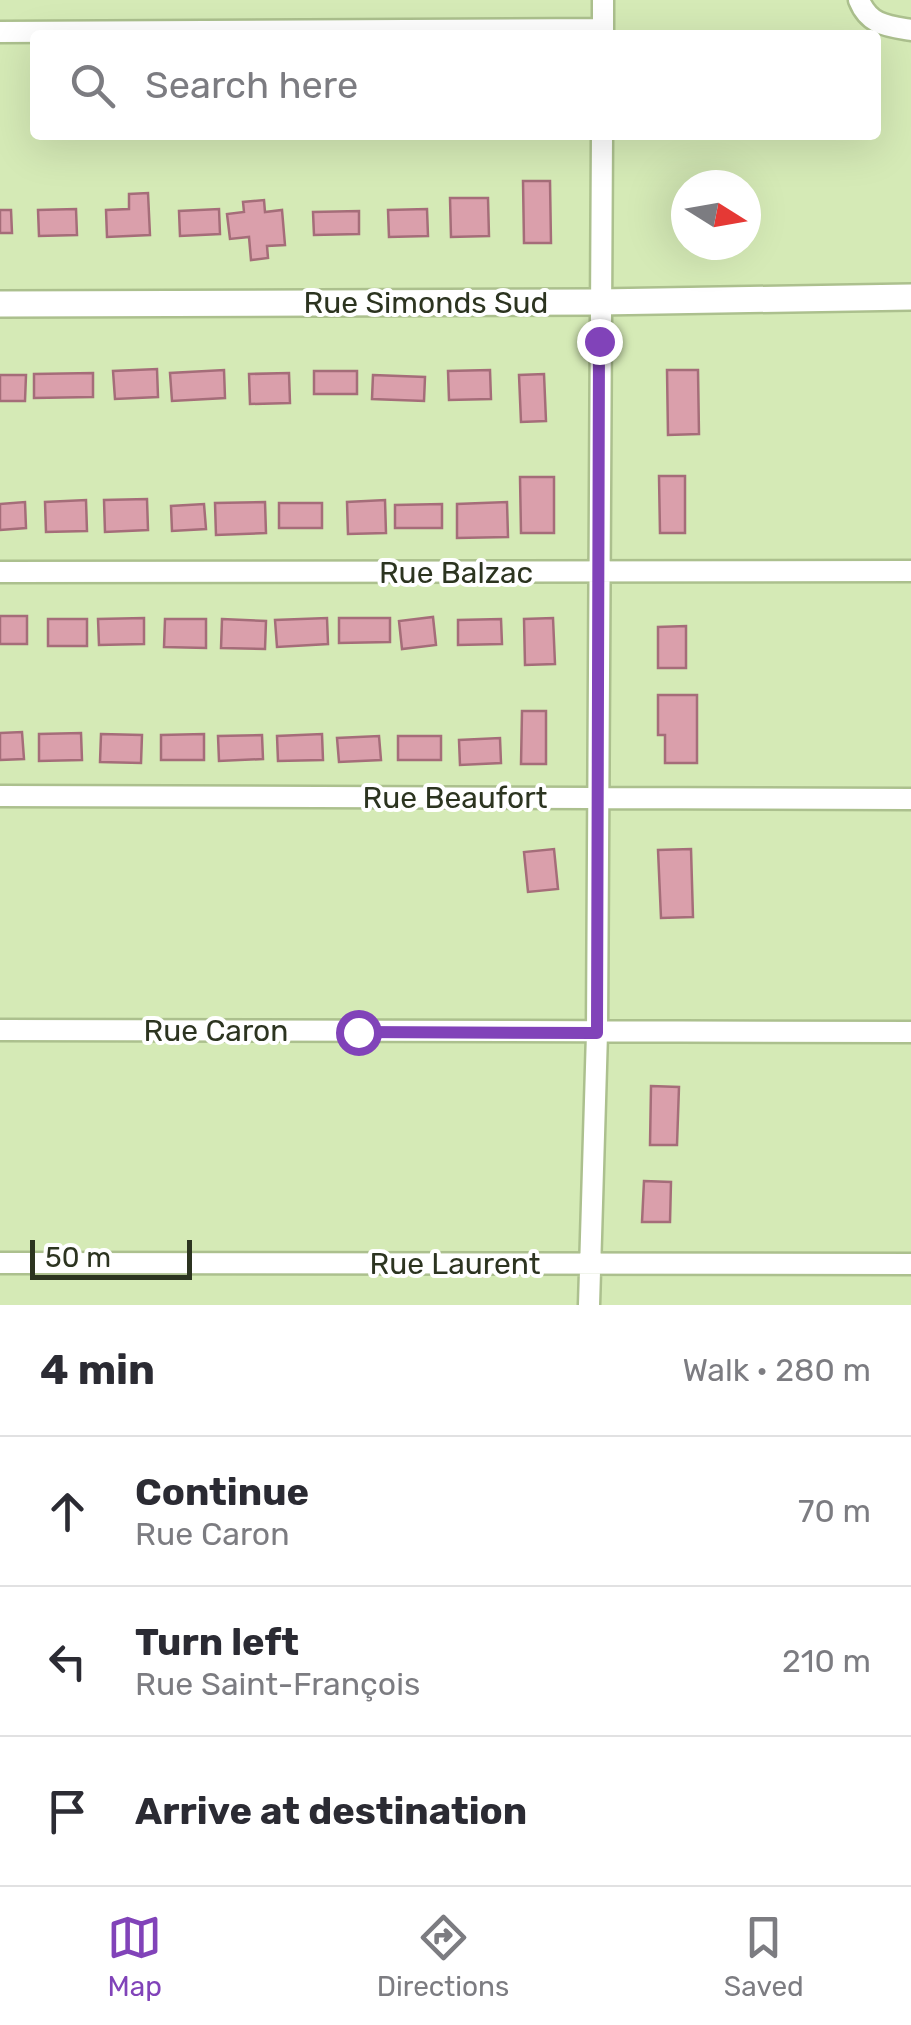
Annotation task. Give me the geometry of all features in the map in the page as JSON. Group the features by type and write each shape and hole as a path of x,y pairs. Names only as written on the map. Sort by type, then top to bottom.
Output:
{"street":[{"path":"603,0 603,30"},
{"path":"860,0 864,14 880,26 911,30"},
{"path":"0,32 30,32"},
{"path":"588,1305 597,1033 602,140"},
{"name":"Rue Simonds Sud","path":"0,304 911,297"},
{"name":"Rue Balzac","path":"0,572 911,571"},
{"name":"Rue Beaufort","path":"0,796 911,799"},
{"name":"Rue Caron","path":"0,1030 911,1032"},
{"name":"Rue Laurent","path":"0,1263 911,1264"}],"building":[{"path":"523,181 550,181 551,243 524,243"},
{"path":"148,193 150,235 107,237 106,210 129,209 129,194"},
{"path":"450,198 488,198 489,236 451,237"},
{"path":"264,200 265,212 282,210 285,245 267,246 268,258 251,260 249,237 230,239 227,214 244,212 243,202"},
{"path":"76,209 77,235 39,236 38,210"},
{"path":"219,209 220,234 180,236 179,211"},
{"path":"427,209 428,236 389,237 388,210"},
{"path":"0,210 11,210 12,233 0,233"},
{"path":"359,211 359,234 314,235 313,212"},
{"path":"157,369 158,397 115,399 113,371"},
{"path":"224,370 225,398 172,401 170,373"},
{"path":"490,370 491,399 449,400 448,371"},
{"path":"667,370 698,370 699,434 668,435"},
{"path":"314,371 357,371 357,394 314,394"},
{"path":"93,373 93,397 34,398 34,374"},
{"path":"289,373 290,403 250,404 249,374"},
{"path":"544,374 546,421 521,422 519,375"},
{"path":"0,375 26,375 25,401 0,401"},
{"path":"373,375 425,377 424,401 372,399"},
{"path":"659,476 685,476 685,533 660,533"},
{"path":"520,477 554,477 554,533 521,533"},
{"path":"147,499 148,530 105,532 104,500"},
{"path":"86,500 87,531 46,532 45,502"},
{"path":"385,500 386,533 348,534 347,502"},
{"path":"25,502 26,528 0,530 0,504"},
{"path":"265,502 266,533 216,535 215,503"},
{"path":"507,502 508,537 457,538 457,504"},
{"path":"279,503 322,503 322,528 279,528"},
{"path":"204,504 206,529 172,531 171,506"},
{"path":"442,504 442,528 395,528 395,505"},
{"path":"0,616 27,616 27,644 0,644"},
{"path":"433,617 436,645 402,649 399,621"},
{"path":"144,618 144,644 99,645 98,619"},
{"path":"327,618 328,644 277,647 275,620"},
{"path":"339,618 390,618 390,642 339,643"},
{"path":"553,618 555,664 525,665 524,619"},
{"path":"48,619 87,619 87,646 48,646"},
{"path":"165,619 206,619 206,648 164,647"},
{"path":"222,619 266,621 265,649 221,648"},
{"path":"501,619 502,644 458,645 458,620"},
{"path":"686,626 686,668 658,668 658,627"},
{"path":"658,695 697,695 697,763 665,763 665,735 658,735"},
{"path":"522,711 546,711 546,764 521,764"},
{"path":"22,732 24,759 0,760 0,733"},
{"path":"81,733 82,760 39,761 39,734"},
{"path":"101,734 142,735 141,763 100,762"},
{"path":"204,734 204,760 161,760 161,735"},
{"path":"322,734 323,760 278,761 277,736"},
{"path":"262,735 263,759 219,761 218,736"},
{"path":"379,736 381,760 339,762 337,738"},
{"path":"398,736 441,736 441,760 398,760"},
{"path":"500,738 501,763 460,765 459,740"},
{"path":"554,849 558,889 528,892 524,852"},
{"path":"691,849 693,917 661,918 658,850"},
{"path":"651,1086 679,1087 677,1145 650,1145"},
{"path":"644,1181 671,1182 670,1222 642,1222"}],"route":[{"path":"358,1032 597,1033 599,341"}]}
